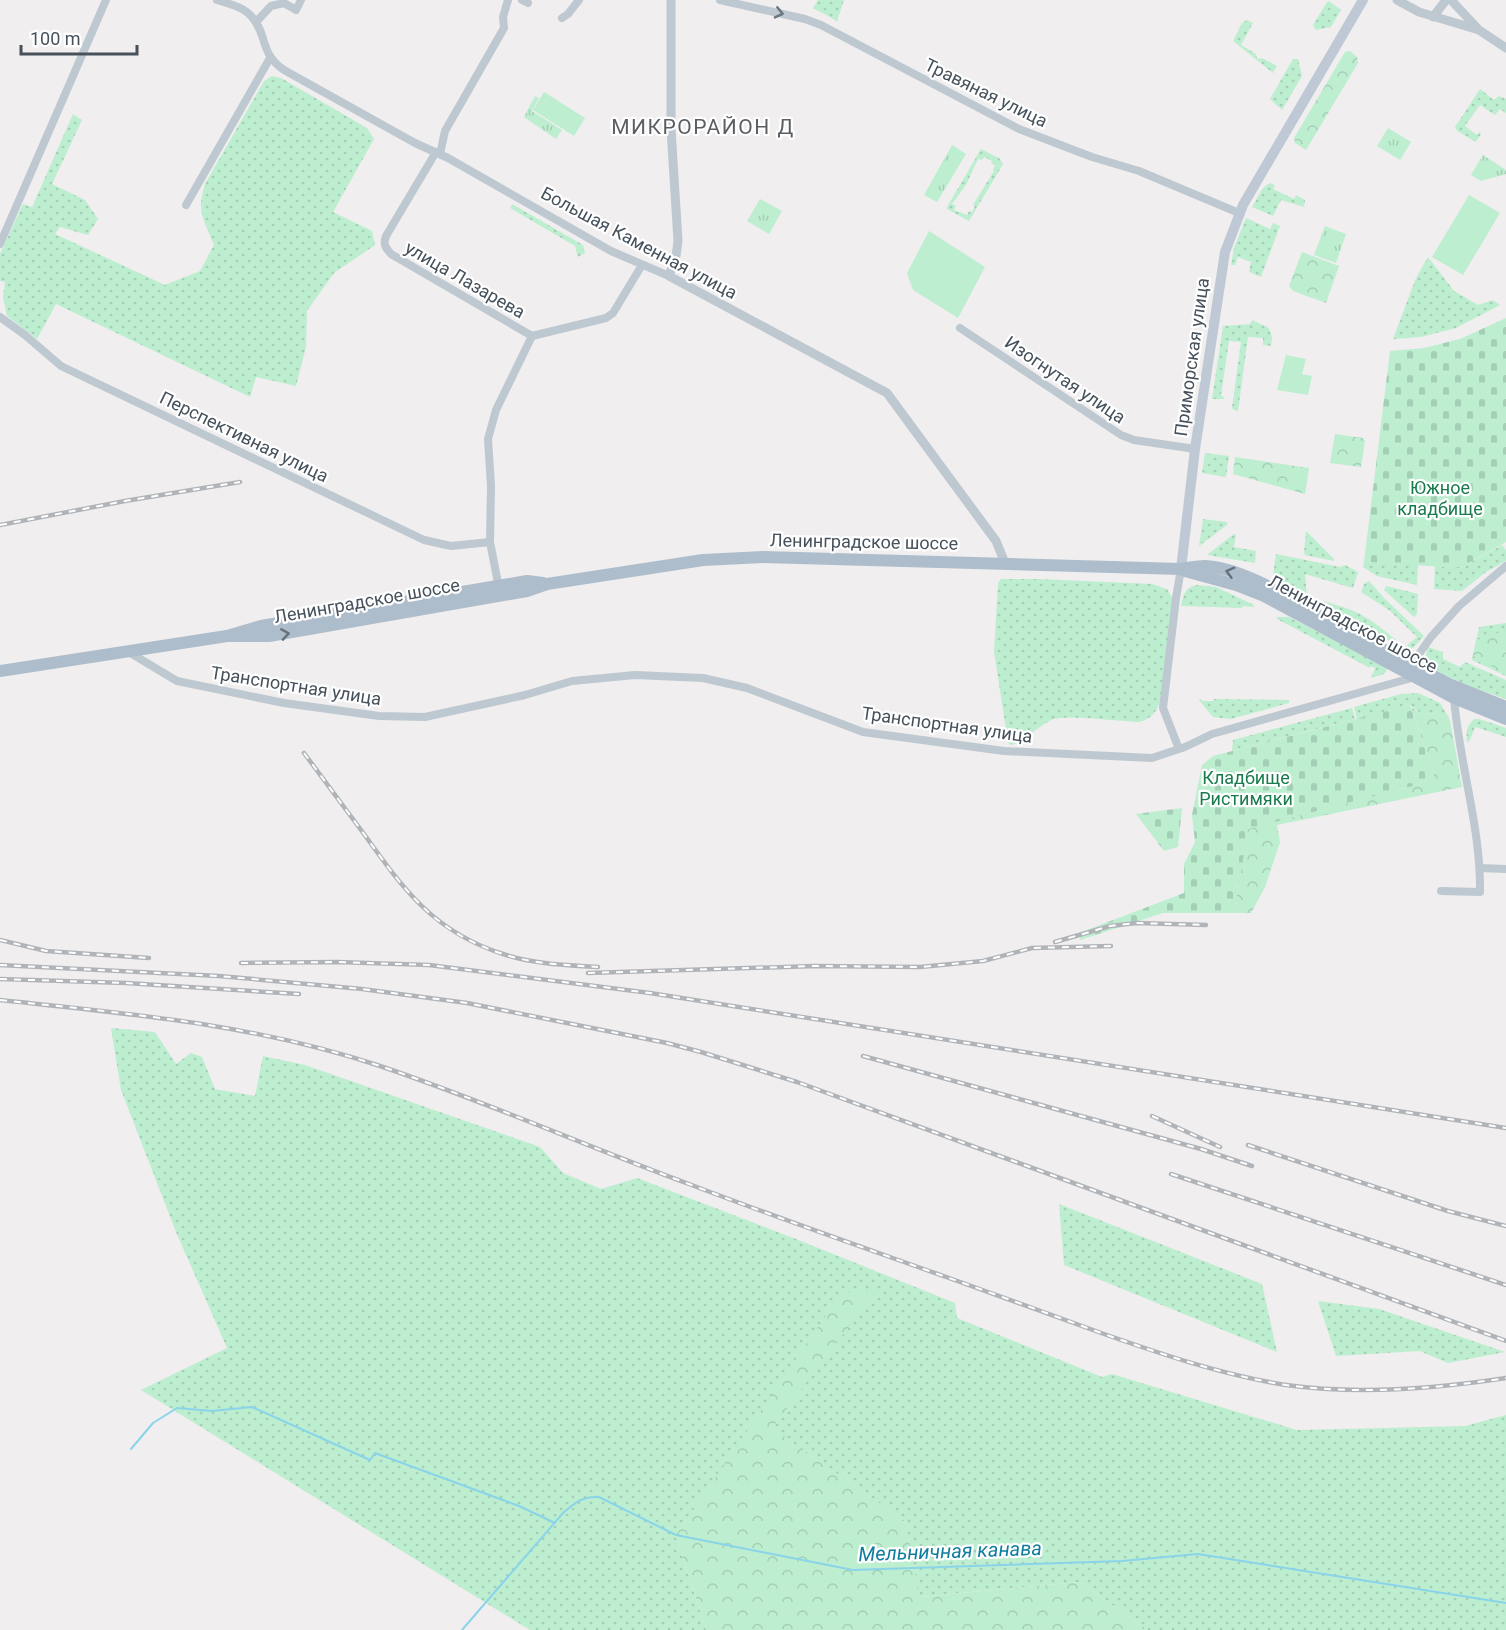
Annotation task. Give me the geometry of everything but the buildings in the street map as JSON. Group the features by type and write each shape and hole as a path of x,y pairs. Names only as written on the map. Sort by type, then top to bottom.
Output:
{"main road":[{"name":"Приморская улица","path":"1181,569 1195,450 1222,262 1239,213 1363,0"},
{"name":"Ленинградское шоссе","path":"0,671 227,636 261,626 499,591 527,581 547,584 703,560 763,557 1181,569 1206,566 1257,581 1282,592 1301,606 1466,692 1506,707"},
{"name":"Ленинградское шоссе","path":"1181,569 1264,596 1454,698 1506,719"}],"street":[{"path":"0,244 106,0"},
{"path":"186,205 270,58 256,22 248,13 217,0"},
{"path":"256,22 270,6 284,3 296,10 301,0"},
{"path":"438,153 445,131 504,28 503,17 508,0"},
{"path":"562,18 579,0"},
{"path":"669,276 678,241 671,129 670,0"},
{"name":"Травяная улица","path":"720,0 805,19 821,25 1019,129 1092,157 1139,171 1239,213"},
{"path":"1397,0 1433,16 1479,30"},
{"path":"1433,16 1446,0"},
{"path":"1451,0 1479,30 1506,48"},
{"name":"Большая Каменная улица","path":"270,58 284,70 415,143 438,153 611,251 669,276 886,393 996,541 1005,563"},
{"name":"улица Лазарева","path":"438,153 386,236 385,248 391,254 532,336"},
{"path":"499,591 490,542 491,486 488,439 492,419 532,336 606,318 613,313 642,265"},
{"name":"Перспективная улица","path":"0,317 61,366 424,540 451,546 490,542"},
{"name":"Изогнутая улица","path":"960,328 1121,435 1134,440 1195,450"},
{"path":"1412,664 1431,637 1462,602 1506,566"},
{"name":"Приморская улица","path":"1179,749 1163,708 1181,569"},
{"name":"Транспортная улица","path":"126,651 177,681 284,703 379,716 425,717 525,695 572,681 646,675 703,678 747,688 863,732 1004,751 1152,759 1212,734 1415,677"},
{"path":"1441,891 1480,892 1480,868 1456,729 1454,698"},
{"path":"1480,868 1506,869"}],"green space":[{"path":"818,0 844,0 837,21 813,8"},
{"path":"1329,1 1341,10 1331,27 1316,30 1313,25"},
{"path":"1247,20 1253,23 1241,45 1256,54 1257,59 1262,58 1277,66 1273,73 1233,41 1242,23"},
{"path":"1350,51 1357,57 1358,63 1306,150 1295,143 1294,138 1345,52"},
{"path":"1293,59 1298,59 1302,76 1282,110 1270,99"},
{"path":"272,76 281,78 367,128 374,139 333,212 372,231 375,245 334,273 307,311 306,347 296,386 256,377 250,397 56,304 37,339 7,316 3,297 5,282 0,281 0,254 23,204 32,207 73,114 82,120 52,184 85,200 98,219 88,235 60,227 55,234 165,285 200,271 214,245 201,209 205,184 264,81"},
{"path":"1480,89 1494,100 1499,96 1506,99 1506,113 1500,109 1495,115 1480,105 1465,126 1477,135 1480,132 1476,142 1457,131 1455,127"},
{"path":"544,92 585,118 574,136 533,110"},
{"path":"535,96 539,98 532,111 562,130 556,139 524,117"},
{"path":"1388,128 1411,142 1400,160 1377,146"},
{"path":"952,145 966,154 937,202 924,195"},
{"path":"981,149 999,158 1003,164 969,221 947,207","holes":["984,157 992,161 991,163 995,165 994,171 973,205 975,206 972,212 969,211 967,215 954,210 956,206 952,204 966,185 978,159 982,160"]},
{"path":"1483,155 1506,170 1506,174 1481,181 1471,175"},
{"path":"1270,183 1275,185 1273,189 1294,199 1296,195 1305,200 1304,207 1281,200 1273,216 1252,207 1263,188"},
{"path":"1469,195 1500,213 1463,275 1432,257"},
{"path":"760,199 782,211 769,234 747,221"},
{"path":"512,204 583,245 585,253 578,257 575,246 510,208"},
{"path":"1246,218 1270,229 1273,223 1280,226 1261,277 1249,272 1251,262 1238,257 1235,265 1231,265 1234,248"},
{"path":"1325,226 1346,234 1336,263 1314,255"},
{"path":"929,231 985,267 958,318 913,290 907,273"},
{"path":"1302,252 1339,266 1326,303 1293,291 1289,286"},
{"path":"1428,257 1454,291 1478,305 1493,300 1500,305 1456,328 1421,337 1393,339 1416,278"},
{"name":"Южное кладбище","path":"1506,318 1506,542 1460,568 1364,562 1390,351 1424,348 1460,339"},
{"path":"1252,320 1269,328 1272,337 1271,346 1263,345 1263,338 1248,337 1238,411 1232,408 1241,342 1229,341 1221,395 1225,399 1212,399 1223,326 1250,324"},
{"path":"1286,355 1306,359 1302,374 1312,376 1308,395 1277,390"},
{"path":"1335,434 1363,438 1365,441 1361,467 1330,463"},
{"path":"1205,453 1229,456 1226,477 1202,473"},
{"path":"1235,457 1309,468 1305,494 1233,474"},
{"path":"1203,519 1228,524 1199,546"},
{"path":"1306,531 1334,559 1334,561 1305,555"},
{"path":"1236,534 1234,547 1256,551 1255,563 1207,555"},
{"path":"1502,545 1506,550 1506,561 1486,572 1462,591 1434,589 1435,565 1460,568"},
{"path":"1276,554 1340,567 1345,565 1358,572 1353,588 1305,574 1307,597 1340,606 1363,616 1405,647 1417,637 1389,610 1361,592 1364,584 1369,581 1424,636 1413,648 1406,649 1306,598 1293,587 1273,576"},
{"path":"1364,562 1418,564 1417,585 1377,576 1363,567"},
{"path":"1001,579 1152,584 1167,589 1173,599 1161,699 1153,714 1139,722 1082,718 1054,719 1010,745 994,652 998,583"},
{"path":"1197,585 1216,587 1254,605 1242,608 1181,606 1185,592"},
{"path":"1386,586 1418,594 1417,614 1414,617 1384,590"},
{"path":"1277,617 1289,617 1386,667 1387,670 1384,674 1371,678 1375,668 1371,666 1370,668"},
{"path":"1506,623 1506,676 1472,660 1479,627"},
{"path":"1492,631 1506,636 1506,672 1479,661 1473,655 1476,641"},
{"path":"1428,647 1443,652 1443,659 1460,667 1465,662 1506,680 1506,699 1437,671 1425,659"},
{"path":"1418,693 1440,703 1450,720 1435,713 1423,715 1410,705 1357,719 1354,707 1401,694"},
{"path":"1200,699 1203,701 1214,699 1289,700 1289,703 1231,719 1213,717"},
{"name":"Кладбище Ристимяки","path":"1410,705 1434,774 1420,784 1248,829 1234,913 1163,913 1080,940 1079,933 1184,893 1184,864 1195,842 1192,815 1202,765 1213,756"},
{"path":"1411,707 1423,715 1435,713 1450,720 1462,787 1277,825 1280,842 1265,887 1251,913 1234,913 1247,829 1420,784 1434,774"},
{"path":"1352,708 1355,719 1232,751 1233,740"},
{"path":"1474,719 1506,728 1506,737 1475,727 1467,743 1467,730"},
{"path":"1182,808 1178,847 1164,851 1136,814"},
{"path":"111,1028 155,1032 176,1064 191,1053 202,1057 215,1089 255,1096 263,1056 305,1065 540,1147 563,1173 601,1189 637,1178 955,1303 957,1318 1102,1377 1112,1374 1297,1430 1465,1426 1506,1415 1506,1630 1148,1630 1079,1582 919,1597 905,1521 771,1428 876,1290 676,1535 706,1630 530,1630 141,1390 227,1348 176,1232 121,1090"},
{"path":"1059,1204 1262,1284 1277,1352 1064,1265"},
{"path":"877,1290 772,1428 905,1521 920,1597 1079,1582 1148,1630 706,1630 676,1535 841,1293"},
{"path":"1318,1301 1379,1309 1505,1352 1448,1363 1420,1351 1336,1356"}],"waterway":[{"path":"131,1449 153,1423 177,1408 212,1411 252,1407 370,1460 375,1453 519,1506 555,1523"},
{"name":"Мельничная канава","path":"462,1630 563,1513 580,1500 593,1497 599,1497 676,1535 853,1570 1122,1561 1198,1554 1506,1603"}],"railway":[{"path":"0,525 240,482"},
{"path":"304,753 407,891 439,921 479,945 503,954 550,964 598,967"},
{"path":"1055,942 1110,926 1137,923 1206,925"},
{"path":"0,940 46,951 149,958"},
{"path":"588,973 815,966 920,967 983,961 1032,948 1111,946"},
{"path":"241,963 337,962 429,965 650,993 1506,1128"},
{"path":"0,965 219,976 362,989 467,1003 667,1043 797,1082 1506,1341"},
{"path":"0,979 126,983 299,994"},
{"path":"0,1000 145,1016 239,1030 286,1040 380,1066 786,1220 1126,1342 1239,1376 1286,1385 1341,1390 1424,1388 1506,1378"},
{"path":"863,1056 1201,1149 1252,1166"},
{"path":"1152,1116 1220,1147"},
{"path":"1248,1145 1448,1211 1506,1226"},
{"path":"1171,1174 1506,1285"}],"district":[{"name":"МИКРОРАЙОН Д","path":"703,127"}]}
